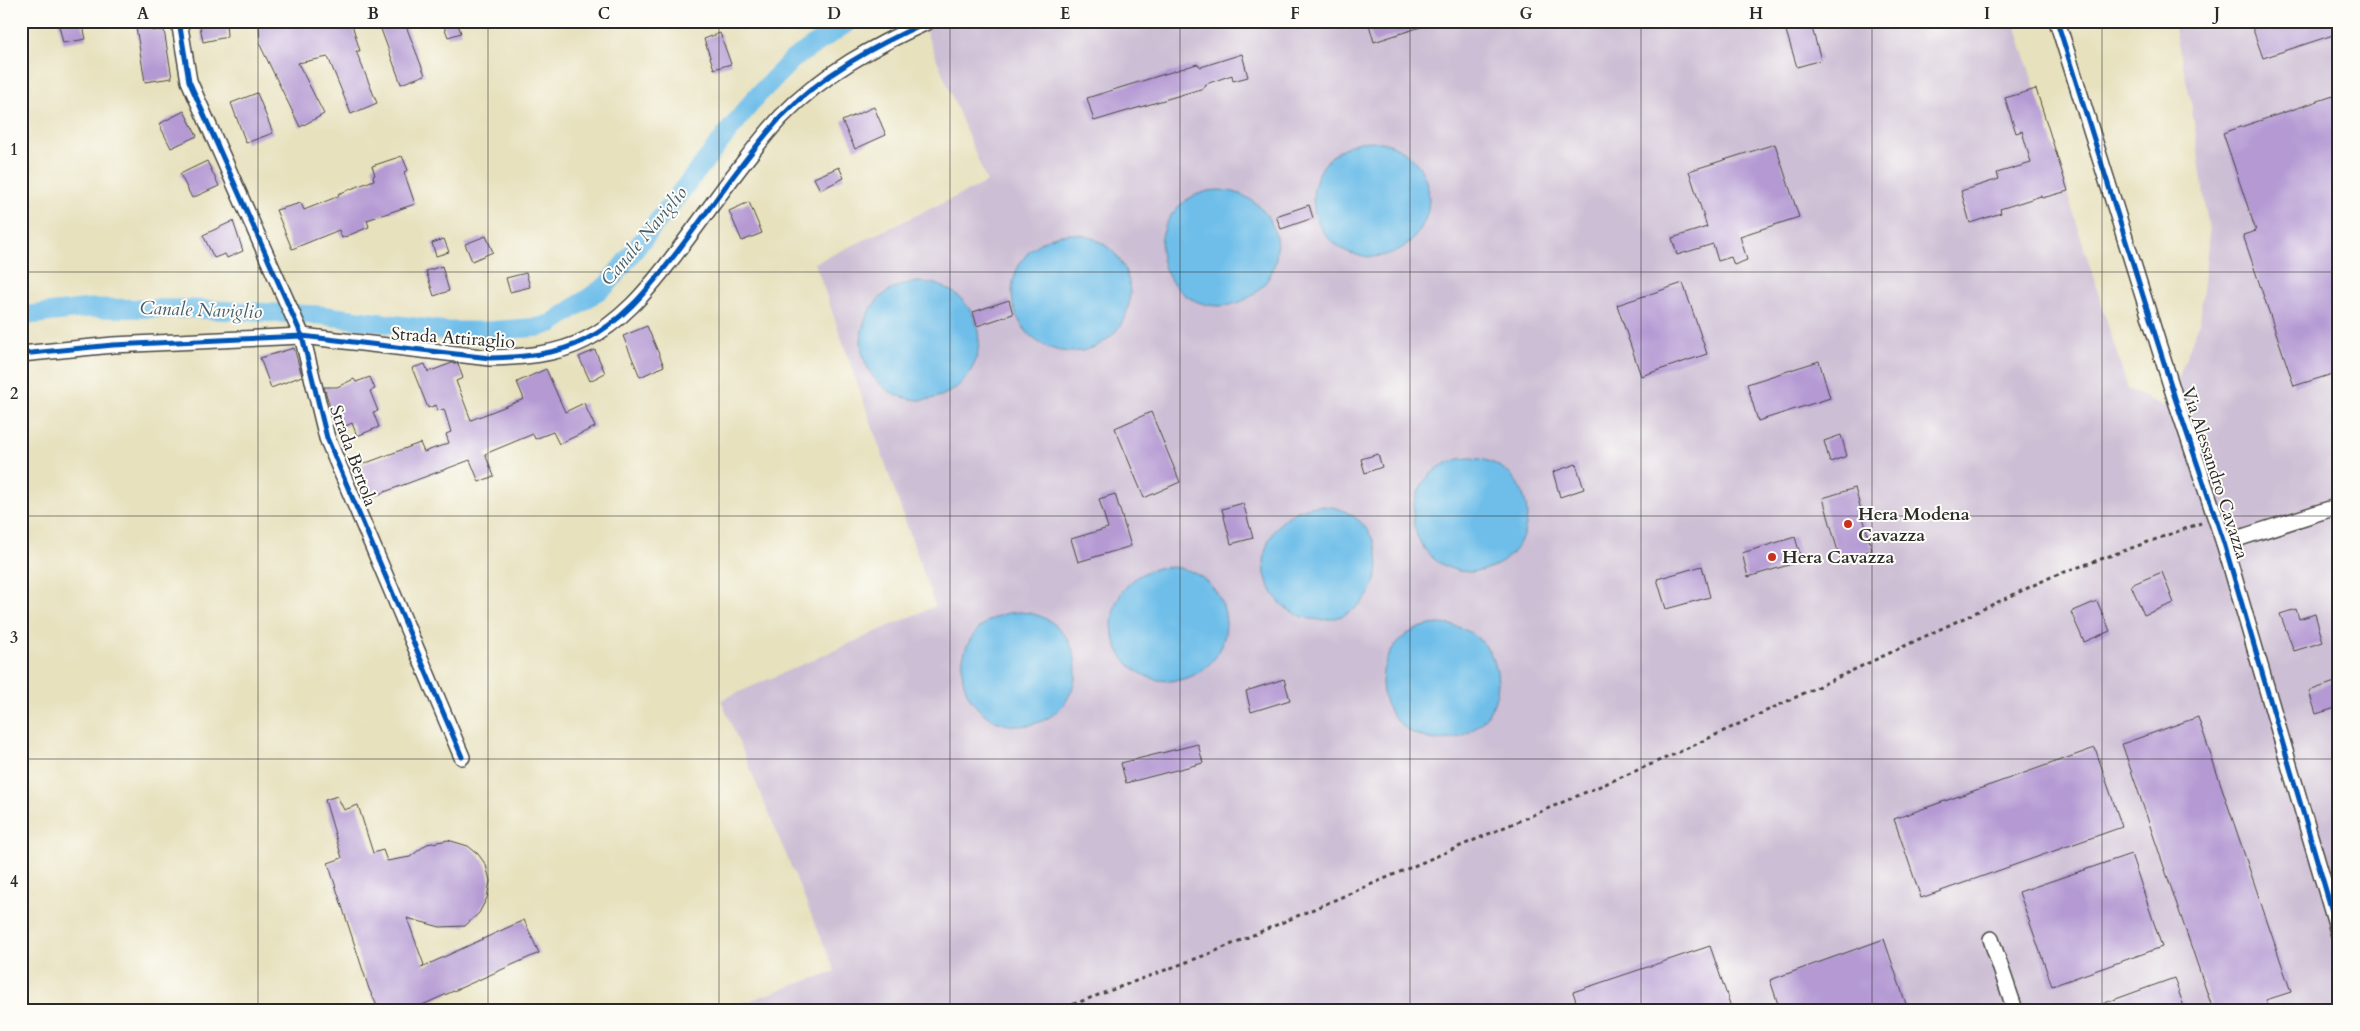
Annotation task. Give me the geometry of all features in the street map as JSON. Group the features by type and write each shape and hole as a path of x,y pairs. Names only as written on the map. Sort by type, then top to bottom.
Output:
{"street":[{"name":"Strada Bertola","path":"179,21 189,81 302,336 327,438 462,757"},
{"name":"Strada Attiraglio","path":"21,354 114,345 302,336 490,358 545,354 584,341 601,332 632,306 706,216 781,117 812,88 881,44 929,21"},
{"name":"Via Alessandro Cavazza","path":"2057,21 2224,543 2339,935"},
{"path":"2224,543 2339,506"},
{"path":"1991,939 2016,1010"}],"path":[{"path":"1058,1010 1211,953 1675,754 2051,577 2215,518"}],"shaded area":[{"path":"946,21 2014,21 2128,389 2167,408 2200,320 2209,232 2191,102 2173,21 2339,21 2339,1010 722,1010 835,971 721,700 935,606 815,263 987,182 925,30"}],"water":[{"path":"1371,141 1393,145 1412,158 1425,177 1429,199 1425,221 1412,240 1393,253 1371,257 1349,253 1330,240 1317,221 1313,199 1317,177 1330,158 1349,145"},
{"path":"1219,190 1241,194 1260,207 1273,226 1277,248 1273,270 1260,289 1241,302 1219,306 1197,302 1178,289 1165,270 1161,248 1165,226 1178,207 1197,194"},
{"path":"1071,234 1094,239 1113,251 1125,270 1130,293 1125,316 1113,335 1094,347 1071,352 1048,347 1029,335 1017,316 1012,293 1017,270 1029,251 1048,239"},
{"path":"920,282 943,287 962,299 974,318 979,341 974,364 962,383 943,395 920,400 897,395 878,383 866,364 861,341 866,318 878,299 897,287"},
{"path":"1470,458 1492,462 1510,475 1523,493 1527,515 1523,537 1510,555 1492,568 1470,572 1448,568 1430,555 1417,537 1413,515 1417,493 1430,475 1448,462"},
{"path":"1321,506 1343,511 1361,523 1373,541 1378,563 1373,585 1361,603 1343,615 1321,620 1299,615 1281,603 1269,585 1264,563 1269,541 1281,523 1299,511"},
{"path":"1169,567 1191,571 1210,583 1222,602 1226,624 1222,646 1210,665 1191,677 1169,681 1147,677 1128,665 1116,646 1112,624 1116,602 1128,583 1147,571"},
{"path":"1019,612 1041,616 1059,629 1072,647 1076,669 1072,691 1059,709 1041,722 1019,726 997,722 979,709 966,691 962,669 966,647 979,629 997,616"},
{"path":"1440,624 1462,628 1481,641 1494,660 1498,682 1494,704 1481,723 1462,736 1440,740 1418,736 1399,723 1386,704 1382,682 1386,660 1399,641 1418,628"}],"building":[{"path":"58,21 82,21 86,39 63,43"},
{"path":"135,21 151,21 152,31 164,30 172,78 145,82"},
{"path":"199,21 226,21 227,37 203,42"},
{"path":"259,21 351,21 360,51 356,51 377,103 351,114 328,57 298,63 324,114 300,127 260,45"},
{"path":"378,21 404,21 425,75 401,84"},
{"path":"442,21 457,21 461,33 448,37"},
{"path":"1368,21 1430,21 1430,24 1374,42"},
{"path":"1783,21 1810,21 1821,60 1797,67"},
{"path":"2250,21 2339,21 2339,33 2263,58"},
{"path":"720,33 731,64 714,69 704,39"},
{"path":"1242,54 1248,77 1233,81 1232,75 1206,84 1204,88 1094,121 1087,98 1197,64 1201,67"},
{"path":"2036,89 2068,191 2042,198 2041,196 2000,209 2001,213 1970,223 1961,191 1999,179 1997,173 2031,163 2022,131 2016,133 2005,98"},
{"path":"257,93 273,133 246,143 231,103"},
{"path":"2339,94 2339,372 2294,386 2243,235 2256,231 2223,133"},
{"path":"874,107 886,135 855,149 842,121"},
{"path":"184,111 197,136 171,148 159,124"},
{"path":"1775,144 1799,217 1740,236 1747,260 1734,265 1731,257 1718,261 1713,244 1677,255 1672,238 1707,227 1689,171"},
{"path":"402,156 408,170 404,172 415,204 367,220 369,227 342,238 339,230 292,249 276,210 301,203 304,210 339,196 338,194 374,180 373,176 375,175 372,166"},
{"path":"207,161 219,186 192,198 180,174"},
{"path":"839,167 844,178 820,190 814,178"},
{"path":"749,202 762,233 742,241 729,211"},
{"path":"1309,205 1313,218 1281,229 1276,216"},
{"path":"233,221 243,251 227,258 225,254 214,258 203,235"},
{"path":"486,236 493,252 472,261 465,244"},
{"path":"444,239 449,252 436,256 432,243"},
{"path":"442,266 449,291 434,296 426,271"},
{"path":"526,273 530,287 510,292 506,278"},
{"path":"1683,283 1707,354 1641,376 1617,305"},
{"path":"1009,300 1013,314 977,326 973,312"},
{"path":"647,326 664,366 640,377 623,336"},
{"path":"294,348 302,376 271,388 260,358"},
{"path":"595,350 605,373 590,381 579,357"},
{"path":"1819,361 1830,398 1758,421 1747,384"},
{"path":"452,363 458,364 463,378 456,381 471,420 524,399 517,382 546,369 565,412 584,403 595,427 559,444 553,432 535,439 533,434 485,454 494,476 479,482 470,460 371,497 358,466 420,443 424,452 449,443 446,434 451,432 444,409 438,411 436,405 428,408 412,368 425,364 428,372"},
{"path":"370,377 375,389 370,391 378,411 373,412 379,427 357,436 352,423 337,430 324,387 337,387 354,379 356,382"},
{"path":"1151,412 1180,482 1144,498 1115,428"},
{"path":"1841,435 1847,456 1830,462 1824,441"},
{"path":"1378,454 1382,467 1365,473 1361,459"},
{"path":"1576,464 1584,489 1560,497 1553,472"},
{"name":"Hera Modena Cavazza","path":"1855,488 1872,550 1840,559 1823,498"},
{"path":"1115,494 1131,546 1078,562 1071,539 1108,528 1099,499"},
{"path":"1243,503 1253,538 1231,544 1222,509"},
{"name":"Hera Cavazza","path":"1795,537 1802,561 1748,577 1742,553"},
{"path":"1702,566 1710,597 1666,609 1657,579"},
{"path":"2162,572 2174,603 2144,615 2131,585"},
{"path":"2097,601 2110,631 2084,642 2071,612"},
{"path":"2296,609 2299,619 2315,614 2323,642 2294,651 2280,614"},
{"path":"1284,679 1290,700 1251,712 1246,691"},
{"path":"2335,682 2339,693 2339,707 2316,714 2309,691"},
{"path":"2198,717 2291,992 2266,1000 2269,1010 2213,1010 2122,744"},
{"path":"1198,744 1203,763 1126,783 1121,763"},
{"path":"2095,748 2122,827 1921,898 1894,819"},
{"path":"337,796 344,810 358,805 373,853 383,850 387,861 410,857 427,844 448,840 468,846 478,854 486,865 490,881 487,898 479,913 465,926 440,927 407,918 424,965 420,968 524,920 539,953 411,1010 379,1010 369,989 328,863 342,858 325,800"},
{"path":"2131,854 2162,947 2052,986 2019,892"},
{"path":"1884,939 1908,1010 1780,1010 1770,980"},
{"path":"1710,946 1732,1010 1579,1010 1573,992"},
{"path":"2174,978 2185,1010 2091,1010 2091,1008"}],"waterway":[{"name":"Canale Naviglio","path":"21,316 89,308 195,309 319,315 447,331 486,331 540,327 552,323 607,285 755,98 793,59 850,21"}],"cycle path":[{"path":"179,21 189,81 302,336 327,438 462,757"},
{"path":"21,354 113,345 302,336 490,358 539,354 574,345 598,333 642,295 684,243 752,151 781,117 797,102 814,87 850,62 889,40 929,21"},
{"path":"2057,21 2175,398 2224,543 2339,935"}],"place":[{"name":"Hera Modena Cavazza","path":"1848,524"},
{"name":"Hera Cavazza","path":"1772,557"}]}
